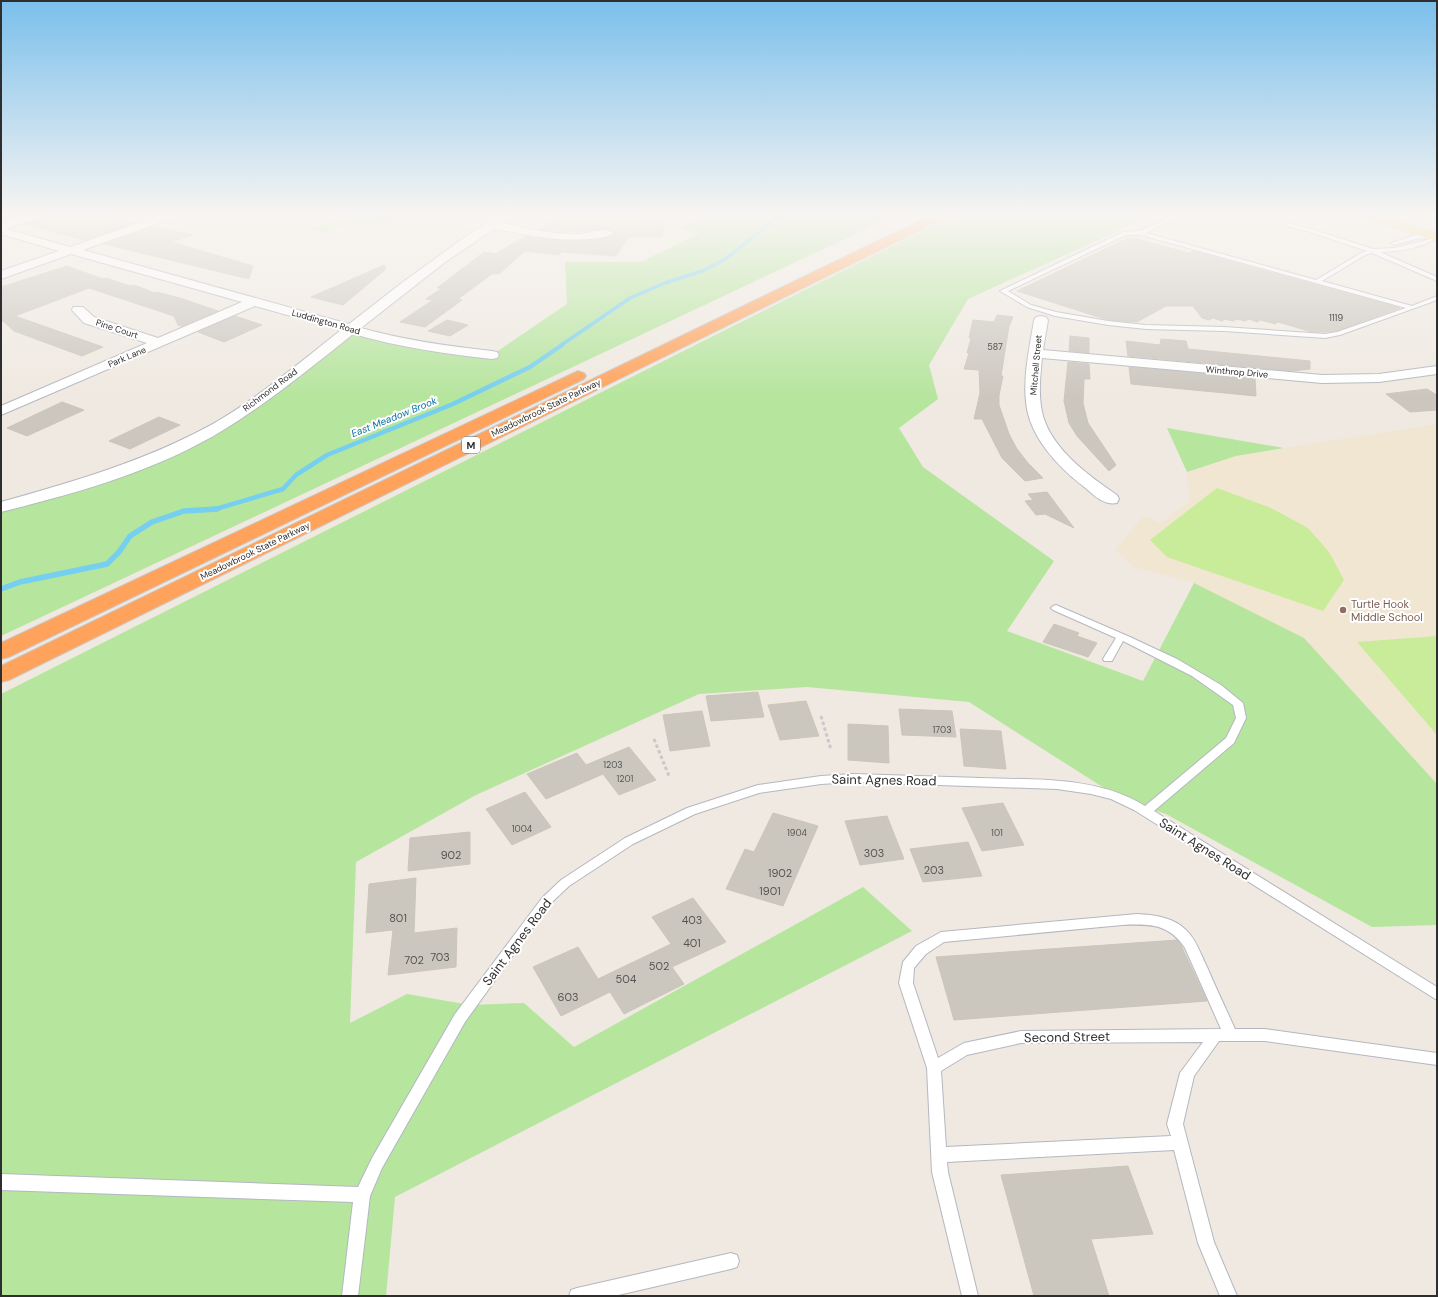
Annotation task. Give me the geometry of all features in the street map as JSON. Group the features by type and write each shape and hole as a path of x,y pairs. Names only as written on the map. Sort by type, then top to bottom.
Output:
{"highway":[{"name":"Meadowbrook State Parkway","path":"1,652 788,276"},
{"name":"Meadowbrook State Parkway","path":"1,675 817,276"}],"street":[{"name":"Luddington Road","path":"158,276 390,340 492,355"},
{"name":"Richmond Road","path":"1,506 64,490 113,474 160,456 208,432 246,409 419,276"},
{"name":"Park Lane","path":"1,411 254,302"},
{"name":"Pine Court","path":"78,310 89,320 159,343"},
{"name":"Mitchell Street","path":"1041,320 1035,361 1033,402 1041,431 1062,458 1100,492 1111,499"},
{"name":"Winthrop Drive","path":"1036,353 1322,379 1379,378 1437,370"}],"lane":[{"path":"1036,276 1003,291 1029,306 1055,314 1108,323 1139,326 1224,329 1325,336 1338,334 1437,298"},
{"path":"1293,276 1412,308"},
{"path":"1316,282 1327,276"},
{"path":"1427,276 1437,280"},
{"path":"1056,608 1174,660 1217,686 1238,703 1241,718 1230,740 1145,812"},
{"path":"1108,659 1121,637"},
{"name":"Saint Agnes Road","path":"350,1296 362,1194 377,1163 460,1018 546,901 565,883 629,841 691,811 758,789 821,780 853,778 1057,785 1092,790 1114,796 1145,812 1437,994"},
{"path":"970,1296 940,1172 934,1068 906,983 908,966 921,950 941,937 1143,919 1162,922 1180,932 1190,945 1223,1035 1187,1073 1175,1124 1206,1243 1229,1296"},
{"name":"Second Street","path":"934,1068 964,1049 1021,1037 1264,1035 1437,1058"},
{"path":"939,1155 1180,1143"},
{"path":"1,1182 362,1194"},
{"path":"576,1296 730,1261"}],"path":[{"path":"821,716 831,750"},
{"path":"654,739 669,776"}],"shaded area":[{"name":"Turtle Hook Middle School","path":"1437,424 1437,784 1304,638 1194,583 1134,567 1115,550 1143,516 1161,523 1190,501 1187,472 1236,456"}],"green space":[{"path":"566,276 767,276 1,636 1,507 64,490 208,432 350,330 492,355 567,304"},
{"path":"834,276 1020,276 968,299 929,365 938,399 899,428 923,467 1054,561 1007,631 1143,681 1194,583 1304,638 1437,784 1437,925 1372,927 1166,814 1123,800 969,702 807,687 699,694 476,795 356,862 350,1023 407,994 470,1005 524,1003 574,1047 863,887 912,931 395,1197 386,1296 1,1296 1,694"},
{"path":"1167,428 1284,448 1236,456 1187,472"},
{"path":"1217,488 1271,508 1308,528 1329,552 1344,580 1323,611 1167,557 1150,540"},
{"path":"1437,636 1437,735 1357,642"}],"building":[{"path":"37,276 93,276 130,286 134,285 155,293 157,292 183,299 218,311 182,326 178,325 174,316 89,288 15,316 103,347 82,356 14,331 3,321 1,322 1,287"},
{"path":"235,276 250,276 249,279"},
{"path":"360,276 378,276 343,305 311,297"},
{"path":"453,276 490,276 458,299 462,300 425,327 400,322 433,300 426,299 442,288 437,288"},
{"path":"1049,276 1282,276 1400,308 1337,331 1312,332 1278,322 1275,324 1260,320 1257,322 1249,319 1245,321 1237,319 1233,321 1225,319 1222,321 1213,318 1209,320 1202,318 1193,306 1166,306 1137,322 1108,320 1017,291"},
{"path":"997,315 1013,317 1009,326 1001,376 1003,376 999,395 999,405 1009,434 1017,449 1043,478 1025,481 1002,458 982,419 974,419 980,393 979,370 964,369 969,353 967,353 971,338 969,338 973,320 994,322"},
{"path":"235,316 262,325 224,342 198,332"},
{"path":"447,320 468,325 450,336 428,331"},
{"path":"1070,336 1089,338 1089,353 1069,351"},
{"path":"1161,339 1186,341 1188,349 1310,361 1310,369 1292,371 1128,356 1126,341 1160,345"},
{"path":"1068,362 1089,364 1090,379 1084,379 1083,403 1088,423 1116,465 1109,471 1077,436 1069,423 1064,401"},
{"path":"1129,367 1255,378 1256,396 1131,384"},
{"path":"1427,389 1437,395 1437,410 1410,412 1386,394"},
{"path":"62,402 84,410 27,436 7,428"},
{"path":"159,417 180,425 130,449 109,441"},
{"path":"1047,492 1074,528 1045,514 1036,515 1025,501 1033,500 1028,494"},
{"path":"1054,624 1079,633 1077,636 1097,643 1088,657 1043,642"},
{"path":"758,692 764,717 711,721 706,696"},
{"path":"806,701 819,736 780,740 768,705"},
{"path":"899,709 952,711 956,737 902,735"},
{"path":"702,711 710,746 670,751 663,715"},
{"path":"848,724 888,726 889,763 848,760"},
{"path":"960,729 1001,731 1006,769 964,766"},
{"path":"629,747 656,780 619,795 603,774 546,799 527,774 577,753 586,765"},
{"path":"525,792 551,827 512,845 486,809"},
{"path":"1003,803 1024,845 982,851 962,808"},
{"path":"773,813 818,826 783,906 726,889 745,849 754,852"},
{"path":"887,816 904,859 860,865 845,821"},
{"path":"470,832 470,864 408,871 410,838"},
{"path":"968,842 982,876 923,882 910,849"},
{"path":"416,878 414,933 457,928 456,967 388,975 393,930 366,933 369,884"},
{"path":"693,898 726,942 672,967 684,984 624,1014 610,992 561,1016 533,967 578,947 598,979 671,944 652,917"},
{"path":"1177,940 1181,945 1207,1001 954,1020 936,957"},
{"path":"1128,1166 1153,1234 1091,1239 1109,1296 1034,1296 1001,1175"}],"waterway":[{"name":"East Meadow Brook","path":"560,346 630,298 665,283 688,276"},
{"name":"East Meadow Brook","path":"212,509 283,489 296,475 327,455 453,404 530,367 562,345"},
{"name":"East Meadow Brook","path":"1,589 20,582 107,564 119,552 130,536 152,522 184,511 212,509"},
{"name":"East Meadow Brook","path":"203,510 212,509"},
{"name":"East Meadow Brook","path":"212,509 217,509"}],"place":[{"name":"Turtle Hook Middle School","path":"1343,610"}]}
